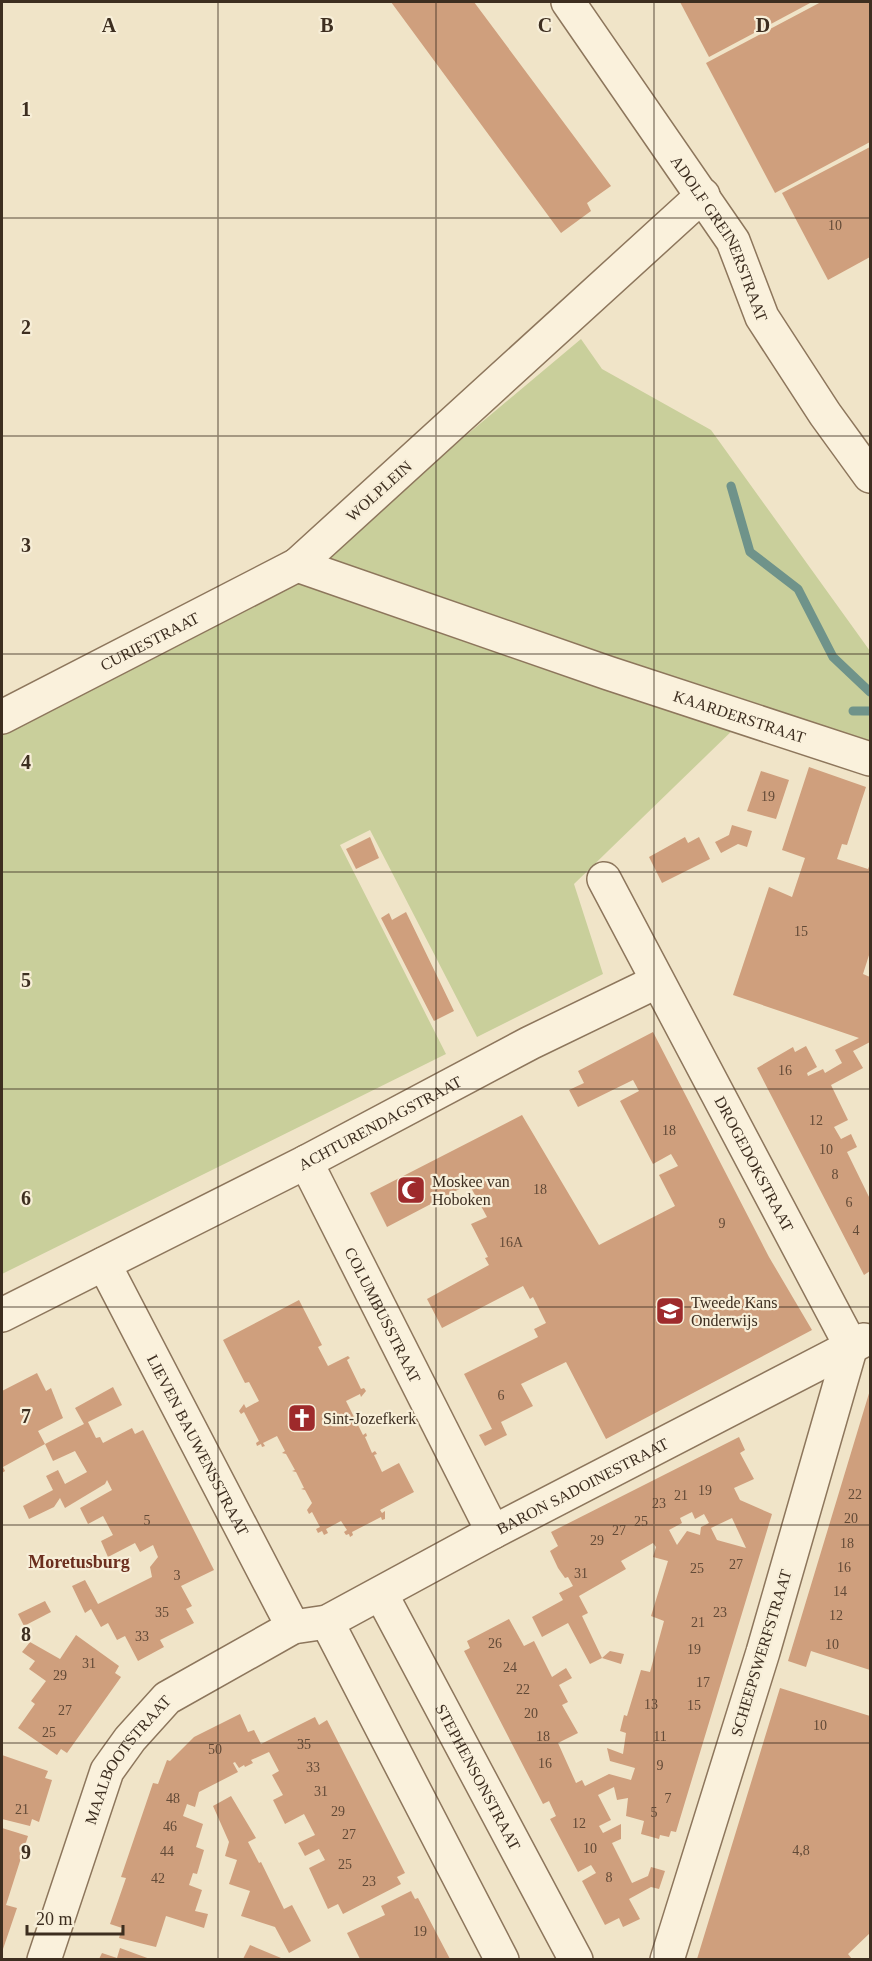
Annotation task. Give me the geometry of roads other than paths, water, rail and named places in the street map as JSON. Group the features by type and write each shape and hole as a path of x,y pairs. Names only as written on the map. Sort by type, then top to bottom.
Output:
{"street":[{"name":"ADOLF GREINERSTRAAT","path":"568,2 733,241 762,317 870,476"},
{"name":"WOLPLEIN","path":"297,565 703,195"},
{"name":"KAARDERSTRAAT","path":"297,565 870,759"},
{"name":"CURIESTRAAT","path":"2,717 297,565"},
{"path":"604,879 656,982"},
{"name":"ACHTURENDAGSTRAAT","path":"2,1314 306,1162 530,1043 656,982"},
{"name":"DROGEDOKSTRAAT","path":"656,982 861,1341"},
{"name":"COLUMBUSSTRAAT","path":"306,1162 493,1532"},
{"name":"LIEVEN BAUWENSSTRAAT","path":"104,1264 292,1627"},
{"name":"BARON SADOINESTRAAT","path":"292,1627 327,1623 493,1532 861,1341"},
{"name":"SCHEEPSWERFSTRAAT","path":"667,1959 861,1341"},
{"name":"STEPHENSONSTRAAT","path":"381,1594 576,1959"},
{"path":"327,1623 502,1959"},
{"name":"MAALBOOTSTRAAT","path":"44,1959 107,1771 130,1739 167,1698 292,1627"}],"waterway":[{"path":"731,486 750,552 798,589 833,657 870,692"},
{"path":"853,711 870,711"}],"place":[{"name":"Moskee van Hoboken","path":"411,1190"},
{"name":"Tweede Kans Onderwijs","path":"670,1311"},
{"name":"Sint-Jozefkerk","path":"302,1418"}],"district":[{"name":"Moretusburg","path":"79,1562"}]}
